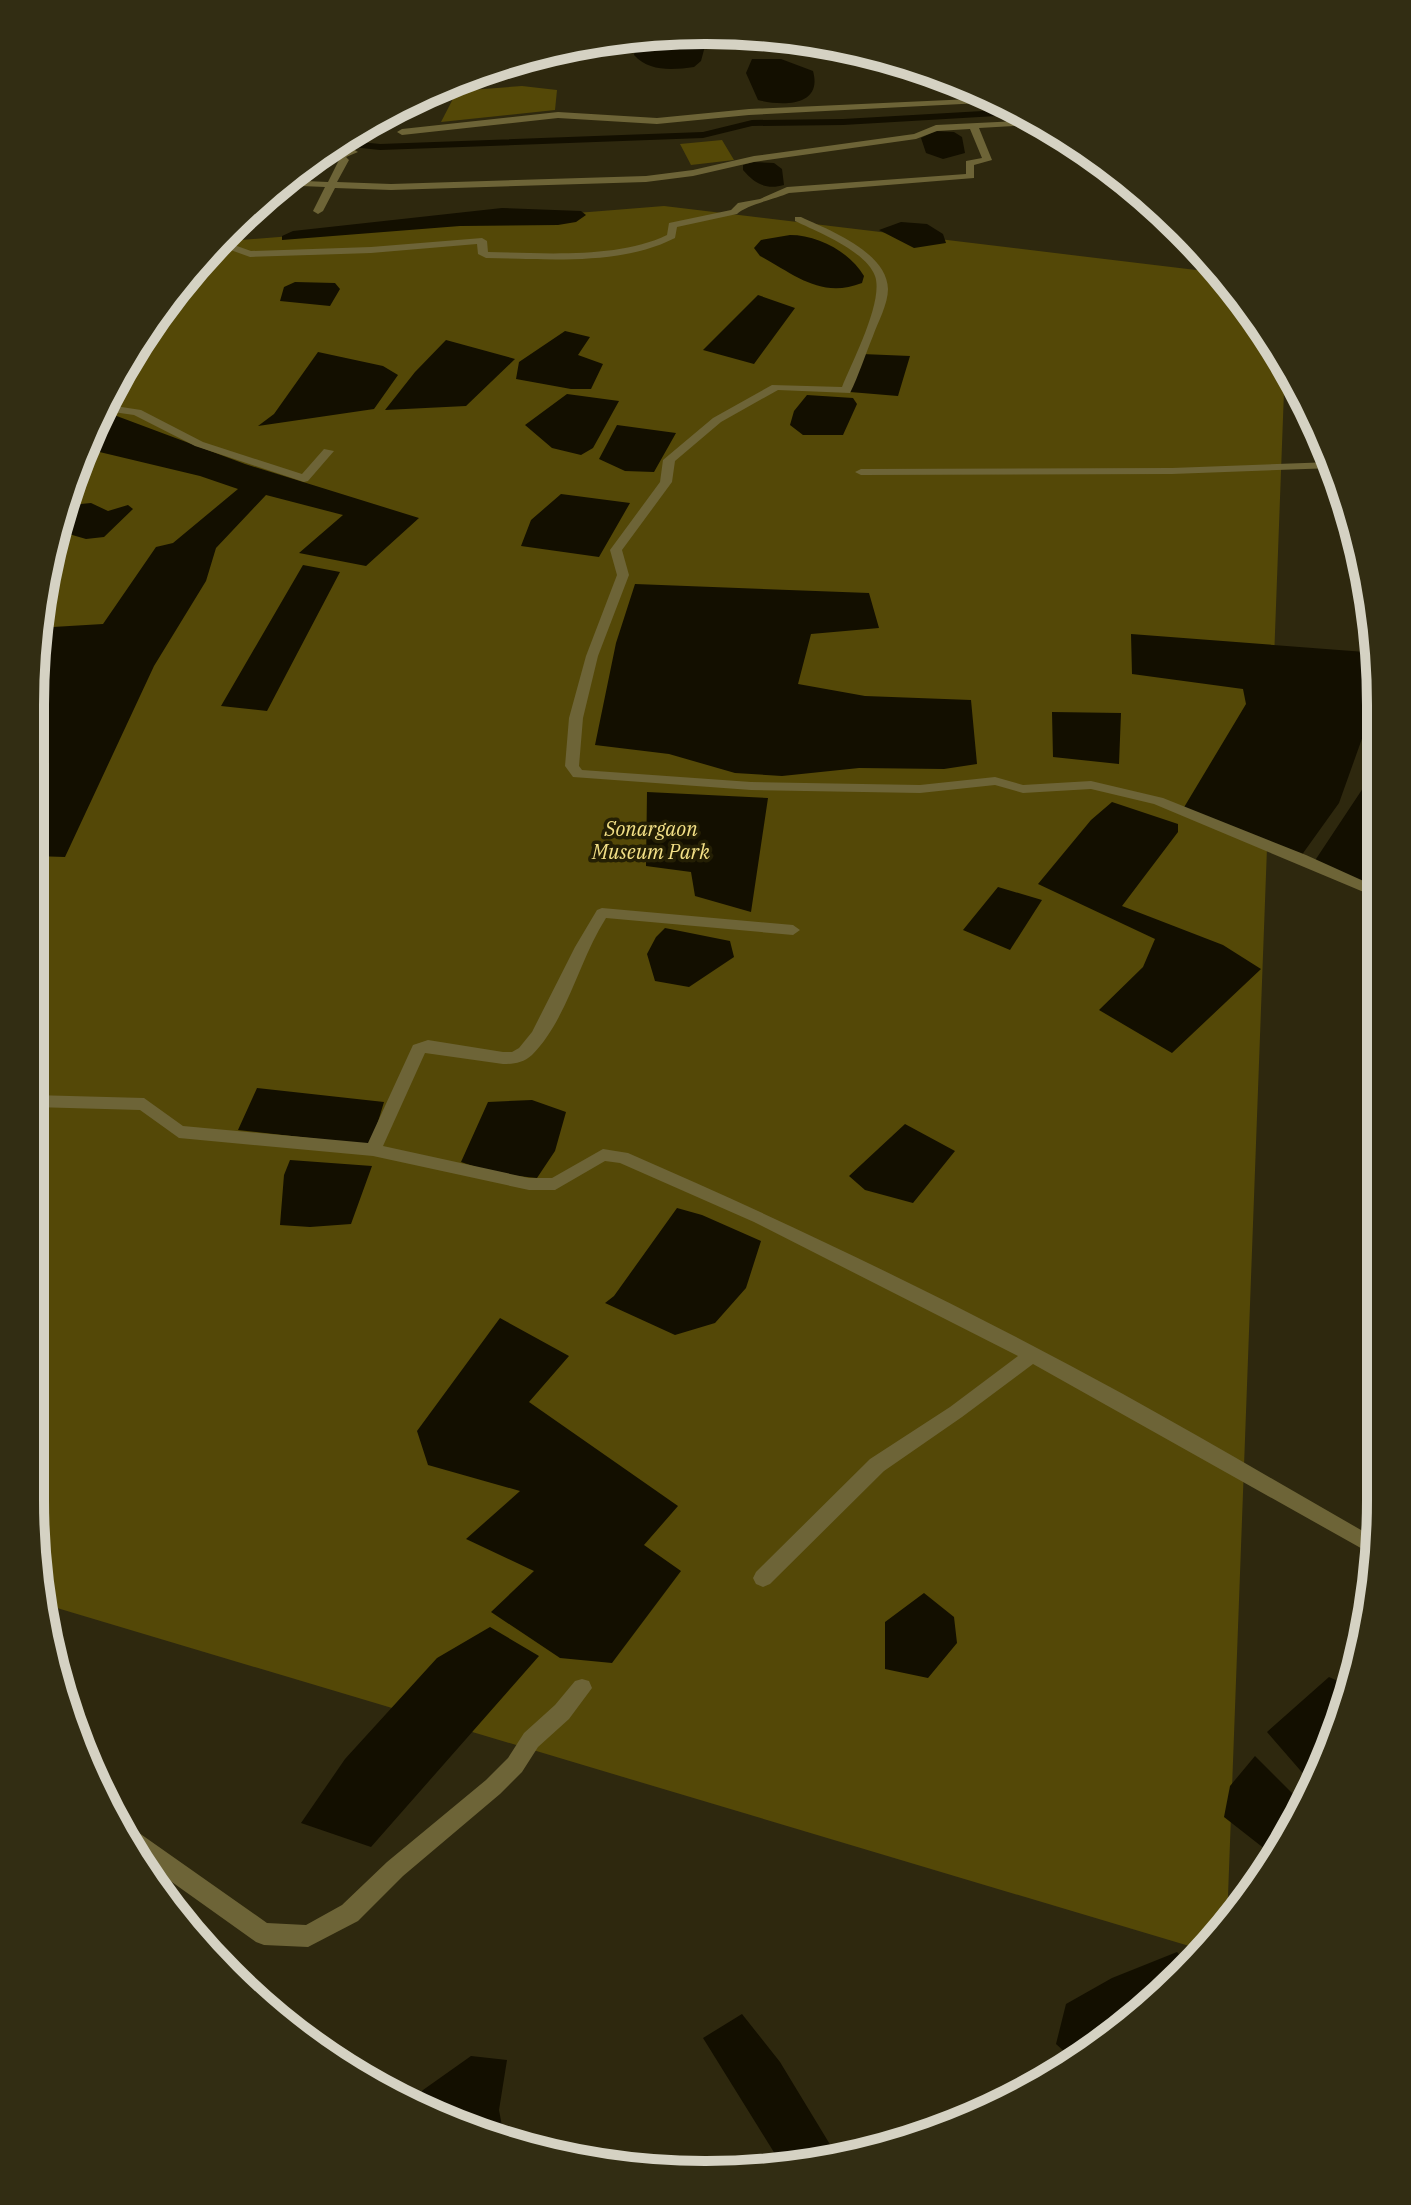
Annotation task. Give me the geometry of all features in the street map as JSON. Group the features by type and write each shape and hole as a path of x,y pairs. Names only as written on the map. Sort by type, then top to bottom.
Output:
{"street":[{"path":"402,132 558,115 669,120 749,112 974,101"},
{"path":"300,183 391,187 646,179 693,173 754,159 916,136 936,128 1018,123"},
{"path":"230,247 250,254 371,250 482,241 483,254 486,255 600,254 668,240 672,236 672,225 734,212 741,205 763,201 787,190 971,176 969,163 987,160 973,125"},
{"path":"337,156 353,152"},
{"path":"318,211 344,160 340,156"},
{"path":"798,219 844,241 874,265 883,290 870,336 846,391 776,387 717,420 669,460 666,482 616,550 623,575 592,656 576,718 572,766 578,774 751,786 920,789 995,781 1023,789 1091,785 1158,801 1367,888"},
{"path":"114,409 137,412 199,444 304,479 328,451"},
{"path":"1313,451 1319,457"},
{"path":"861,472 1323,467"},
{"path":"373,1150 419,1049 428,1046 503,1058 515,1058 525,1052 566,984 602,913 793,930"},
{"path":"44,1101 144,1104 179,1132 373,1150 529,1184 555,1184 603,1155 622,1157 760,1217 1032,1355 1366,1543"},
{"path":"763,1578 877,1465 956,1412 1032,1355"},
{"path":"145,1850 264,1934 308,1936 350,1913 395,1869 493,1787 515,1765 531,1740 562,1712 582,1688"}],"green space":[{"path":"522,86 557,90 555,110 441,122 456,92"},
{"path":"722,140 734,160 691,165 680,144"},
{"name":"Sonargaon Museum Park","path":"664,206 1205,271 1256,338 1278,375 1284,386 1228,1905 1192,1947 53,1607 45,1543 44,1500 44,706 50,619 57,576 79,493 112,413 155,338 208,269 236,241"}],"shaded area":[{"path":"705,46 701,61 694,67 654,67 634,55 636,48"},
{"path":"613,51 598,57 575,57"},
{"path":"752,59 781,59 813,71 812,92 806,98 789,103 758,100 746,73"},
{"path":"935,131 954,132 962,137 965,153 943,159 926,153 921,138"},
{"path":"774,163 782,169 784,185 766,186 752,179 743,170 743,165"},
{"path":"502,208 581,211 586,215 576,222 558,225 460,226 282,240 282,236 293,231"},
{"path":"901,222 927,224 943,234 946,243 914,248 879,230"},
{"path":"790,235 811,238 842,252 864,276 862,283 834,288 809,283 760,256 754,248 761,240"},
{"path":"295,282 335,283 340,289 330,306 280,301 284,287"},
{"path":"758,295 795,308 754,364 703,350"},
{"path":"565,331 590,337 578,355 603,364 591,389 571,389 516,379 519,362"},
{"path":"446,340 515,359 466,406 385,410 415,372"},
{"path":"318,352 383,366 398,375 374,409 258,426 274,414"},
{"path":"862,354 910,356 898,396 850,392"},
{"path":"567,394 619,401 593,448 581,455 552,448 525,425"},
{"path":"807,395 853,398 857,404 843,435 803,435 790,425 794,411"},
{"path":"114,415 245,464 419,518 366,566 299,553 343,515 266,495 216,548 206,581 154,666 65,857 44,856 44,706 49,627 103,624 156,547 173,543 238,489 200,476 95,451"},
{"path":"617,425 676,433 654,472 625,471 599,459"},
{"path":"561,494 630,503 599,557 521,546 531,520"},
{"path":"91,503 108,511 128,505 133,509 104,537 86,539 67,534 76,504"},
{"path":"303,565 340,572 267,711 221,706"},
{"path":"635,584 869,593 879,628 811,634 798,684 865,696 971,700 977,764 944,769 859,768 782,776 735,773 669,754 595,745 616,643"},
{"path":"1131,634 1365,652 1367,725 1339,803 1301,856 1183,809 1246,704 1243,689 1132,674"},
{"path":"1052,712 1121,713 1119,764 1053,757"},
{"path":"1367,782 1367,885 1314,862"},
{"path":"647,792 768,798 751,912 695,896 691,872 646,866"},
{"path":"1112,802 1178,824 1178,832 1122,906 1223,945 1261,969 1172,1053 1099,1010 1143,967 1155,939 1038,884 1091,820"},
{"path":"998,887 1042,900 1010,950 963,930"},
{"path":"665,928 730,941 734,957 689,987 655,981 647,954"},
{"path":"257,1088 384,1102 371,1145 238,1130"},
{"path":"532,1100 566,1112 555,1151 537,1178 497,1174 461,1162 488,1102"},
{"path":"905,1124 955,1151 913,1203 865,1190 849,1176"},
{"path":"290,1160 372,1166 351,1224 310,1227 280,1225 284,1175"},
{"path":"677,1208 702,1215 761,1241 746,1288 715,1323 675,1335 605,1303 614,1296"},
{"path":"500,1318 569,1356 529,1402 678,1506 644,1545 681,1571 612,1663 560,1658 491,1612 534,1571 466,1539 520,1491 428,1465 417,1431"},
{"path":"924,1593 954,1617 957,1643 928,1678 885,1669 885,1622"},
{"path":"490,1627 539,1656 371,1847 301,1823 345,1759 437,1658"},
{"path":"1329,1677 1341,1682 1306,1777 1267,1732"},
{"path":"1255,1756 1296,1797 1266,1850 1224,1817 1230,1786"},
{"path":"1177,1952 1182,1958 1142,1997 1067,2054 1056,2044 1066,2004 1112,1978"},
{"path":"742,2014 780,2062 832,2148 777,2157 703,2038"},
{"path":"471,2056 507,2060 499,2110 503,2129 419,2096"}],"waterway":[{"path":"355,145 380,147 703,135 752,123 843,122 1000,113"}]}
